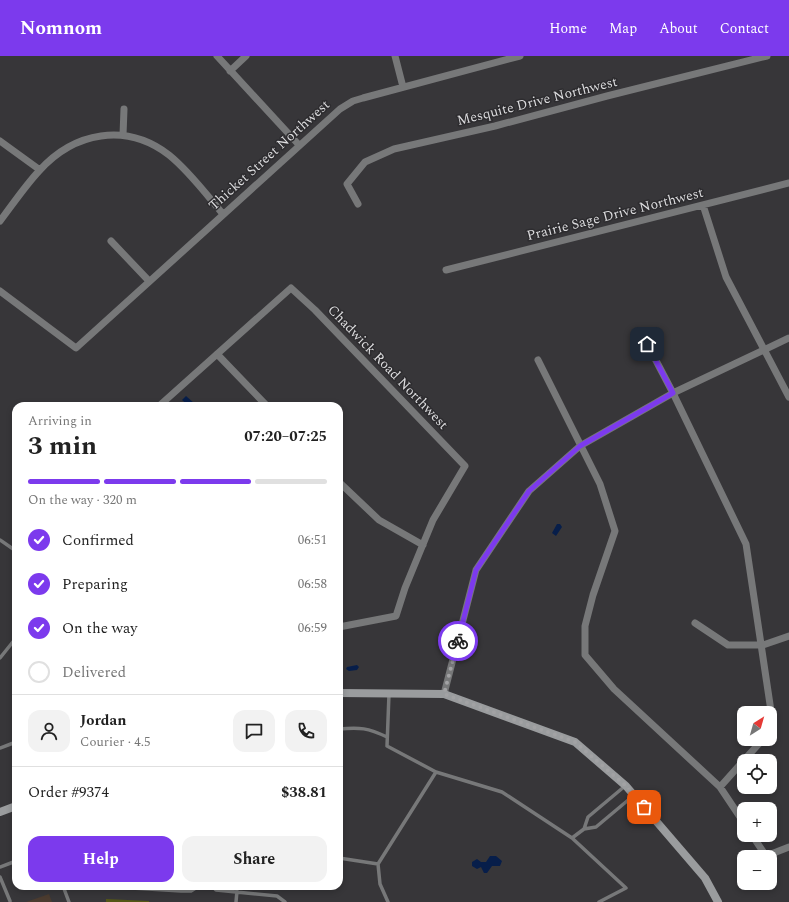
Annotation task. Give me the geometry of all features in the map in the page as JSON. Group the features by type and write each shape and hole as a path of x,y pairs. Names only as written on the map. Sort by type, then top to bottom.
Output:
{"street":[{"path":"217,56 299,146"},
{"path":"230,71 246,56"},
{"path":"395,56 403,87"},
{"name":"Thicket Street Northwest","path":"0,291 76,348 222,213 340,109 353,101 503,58 520,56"},
{"name":"Mesquite Drive Northwest","path":"358,204 347,184 365,162 394,149 495,126 767,56"},
{"path":"123,135 124,109"},
{"path":"0,221 40,170 71,144 89,138 123,135 151,143 170,156 222,213"},
{"path":"0,141 40,170"},
{"name":"Prairie Sage Drive Northwest","path":"446,270 789,183"},
{"path":"703,205 726,277 789,397"},
{"path":"111,242 149,281"},
{"name":"Chadwick Road Northwest","path":"217,354 291,288 326,321 465,466 433,520 423,545"},
{"path":"641,332 673,393 746,544 763,645 770,706"},
{"path":"444,694 476,570 529,491 580,446 673,393 765,351 789,338"},
{"path":"163,402 217,354 263,402"},
{"path":"538,360 600,484 615,531 593,594 585,626 586,654 614,689 720,787 737,812"},
{"path":"343,486 379,520 423,545 405,588 396,616 343,626"},
{"path":"696,623 728,645 763,645 789,636"},
{"path":"343,693 444,694 575,742 626,786 705,878 718,902"},
{"path":"720,787 757,746"},
{"path":"0,812 12,808"},
{"path":"757,842 766,856 789,847"}],"lane":[{"path":"0,540 12,548"},
{"path":"0,658 12,643"},
{"path":"389,693 387,746 436,772 502,792 572,838 626,888 599,902"},
{"path":"343,728 370,728 387,737"},
{"path":"0,748 12,744"},
{"path":"388,902 380,884 378,864 436,772"},
{"path":"584,829 588,817 626,786"},
{"path":"572,838 584,829 596,828 634,795"},
{"path":"343,859 378,864"},
{"path":"0,868 12,863"},
{"path":"0,877 10,901"},
{"path":"64,890 69,902"},
{"path":"165,890 193,890"},
{"path":"216,890 276,896 285,902"},
{"path":"236,902 237,892"}],"shaded area":[{"path":"49,894 52,902 26,902"},
{"path":"106,899 149,901 149,902 106,902"}],"water":[{"path":"186,396 193,402 184,402 182,400"},
{"path":"557,524 560,524 562,527 556,536 552,533"},
{"path":"357,665 359,667 357,670 349,671 346,669 347,667"},
{"path":"490,856 496,856 502,861 500,866 492,866 487,873 484,873 481,867 477,869 472,866 472,862 477,859 481,862 486,862"}],"way so far":[{"path":"458,641 444,694 575,742 626,786 644,807"}],"route":[{"path":"458,641 476,570 529,491 580,446 673,393 647,344"}]}
